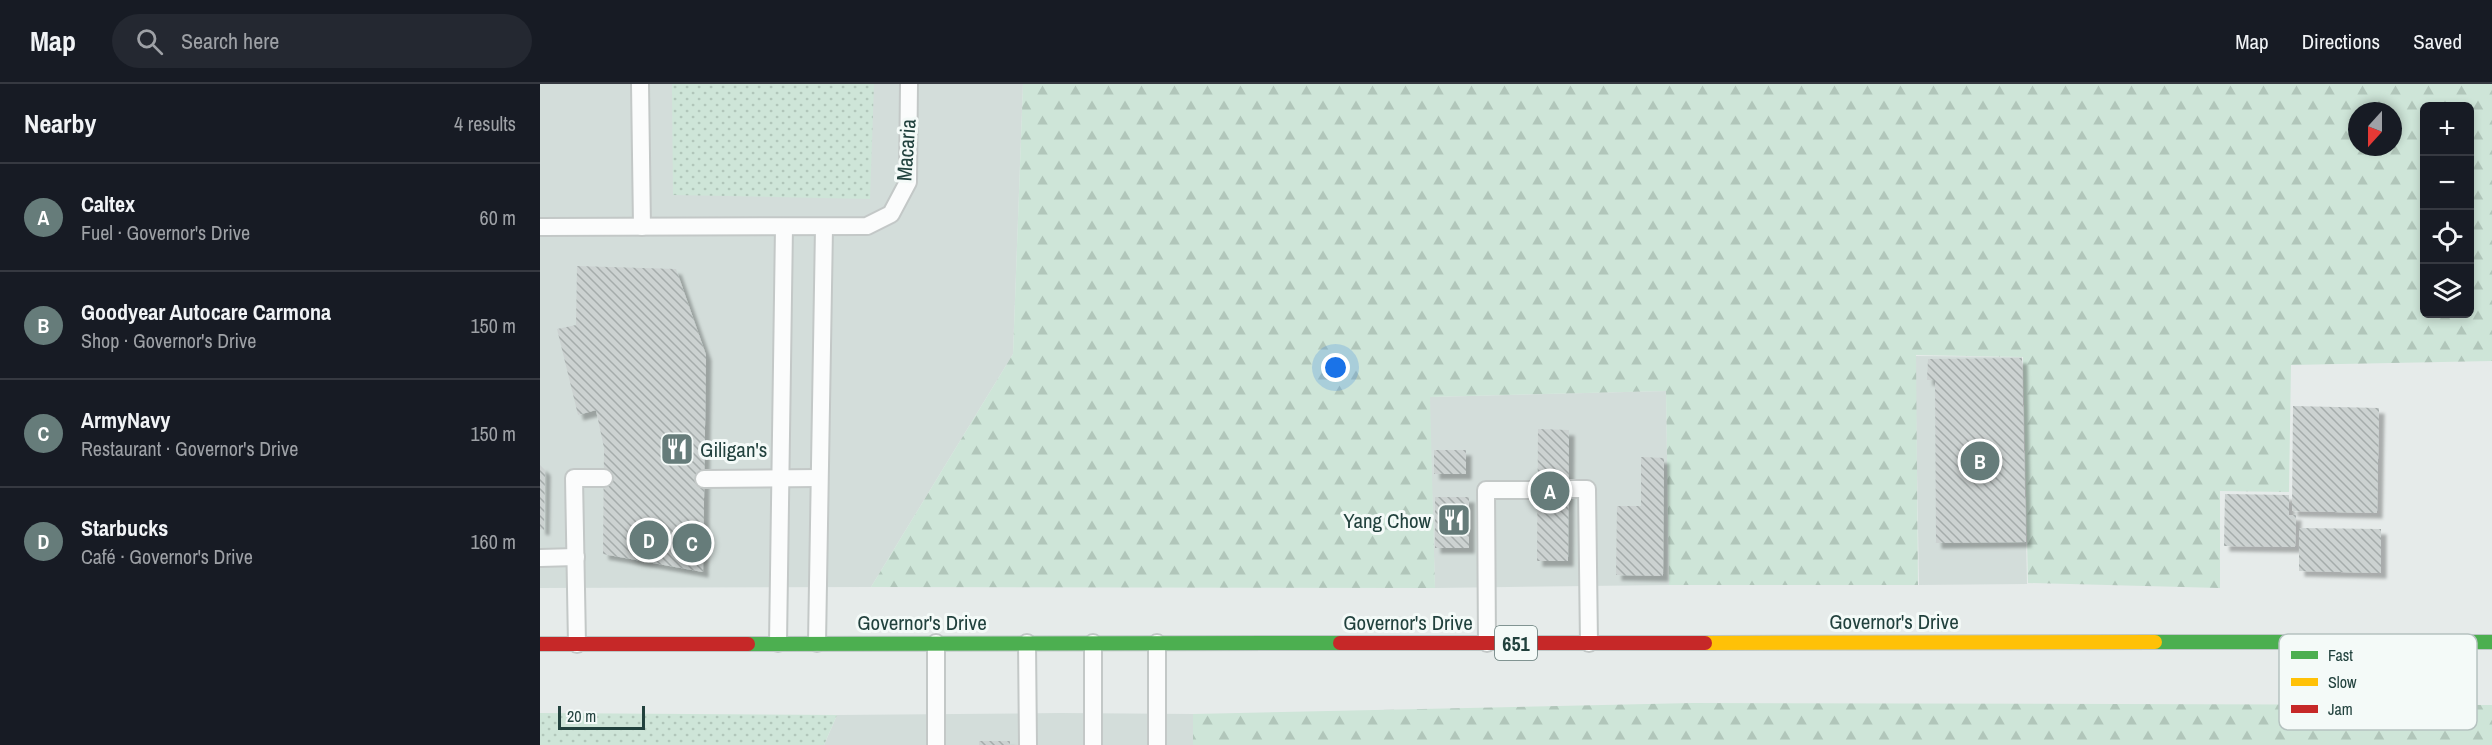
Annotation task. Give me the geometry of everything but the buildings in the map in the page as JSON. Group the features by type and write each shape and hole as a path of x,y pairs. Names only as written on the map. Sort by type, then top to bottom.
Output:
{"highway":[{"name":"Governor's Drive","path":"540,644 2279,642"},
{"name":"Governor's Drive","path":"2477,642 2492,642"}],"lane":[{"path":"640,84 642,227"},
{"name":"Macaria","path":"784,227 867,226 891,214 909,182 909,84"},
{"path":"540,227 784,227 778,643"},
{"path":"817,643 824,228"},
{"path":"577,644 574,478 604,478"},
{"path":"704,479 819,478"},
{"path":"1569,489 1587,489 1589,643"},
{"path":"1487,643 1486,490 1538,490"},
{"path":"540,558 576,557"},
{"path":"936,643 936,745"},
{"path":"1027,643 1028,745"},
{"path":"1092,643 1093,745"},
{"path":"1157,643 1157,745"}],"shaded area":[{"path":"540,84 1023,84 1013,354 871,587 540,588"},
{"path":"1915,356 2022,357 2027,584 1919,585"},
{"path":"1666,391 1669,585 1435,588 1429,397"},
{"path":"1193,714 1193,745 824,745 837,715"}],"green space":[{"path":"672,84 874,84 870,199 673,195"},
{"path":"1023,84 2492,84 2492,361 2291,365 2289,492 2220,491 2220,588 2028,583 2023,357 1916,355 1918,585 1669,585 1666,391 1430,397 1435,588 871,587 1013,354"},
{"path":"1692,703 2279,704 2279,730 2477,730 2477,705 2492,705 2492,745 1193,745 1193,714"},
{"path":"540,713 837,715 824,745 540,745"}],"traffic: fast":[{"path":"2155,642 2279,642"},
{"path":"2477,642 2492,642"},
{"path":"748,644 1340,643"}],"traffic: slow":[{"path":"1705,643 2155,642"}],"traffic: jam":[{"path":"1340,643 1705,643"},
{"path":"540,644 748,644"}],"place":[{"name":"Giligan's","path":"677,449"},
{"name":"Goodyear Autocare Carmona","path":"1980,461"},
{"name":"Caltex","path":"1550,491"},
{"name":"Yang Chow","path":"1454,520"},
{"name":"Starbucks","path":"649,540"},
{"name":"ArmyNavy","path":"692,543"}]}
